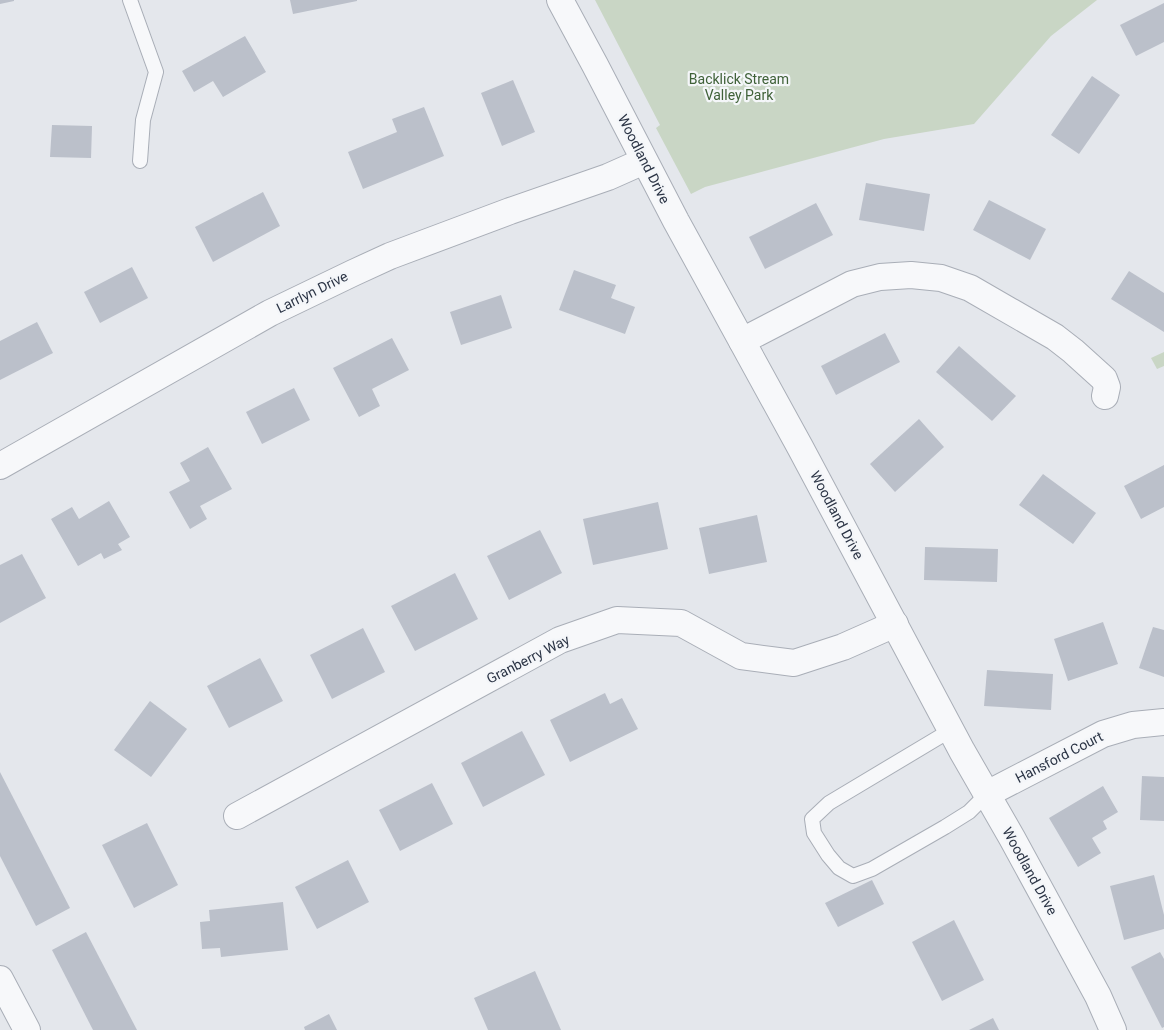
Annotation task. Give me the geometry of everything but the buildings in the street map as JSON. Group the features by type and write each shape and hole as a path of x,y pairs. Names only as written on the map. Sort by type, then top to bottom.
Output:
{"street":[{"name":"Woodland Drive","path":"560,0 596,65 676,221 800,447 951,730 1084,971 1113,1030"},
{"name":"Larrlyn Drive","path":"0,466 270,313 352,272 644,161"},
{"path":"742,341 852,284 880,277 903,275 941,278 970,288 1055,337 1104,380 1107,387 1105,396"},
{"name":"Granberry Way","path":"237,816 560,640 617,620 681,623 741,656 794,663 843,646 894,624"},
{"name":"Hansford Court","path":"987,794 1103,734 1133,725 1164,722"},
{"path":"0,979 27,1030"}],"lane":[{"path":"130,0 156,72 143,120 140,161"},
{"path":"951,730 830,803 812,819 814,833 839,868 853,876 872,869 969,812 987,794"}],"green space":[{"name":"Backlick Stream Valley Park","path":"595,0 1097,0 1051,36 974,124 884,139 705,187 691,194 656,128 660,125"},
{"path":"1164,352 1164,366 1157,369 1151,358"}]}
